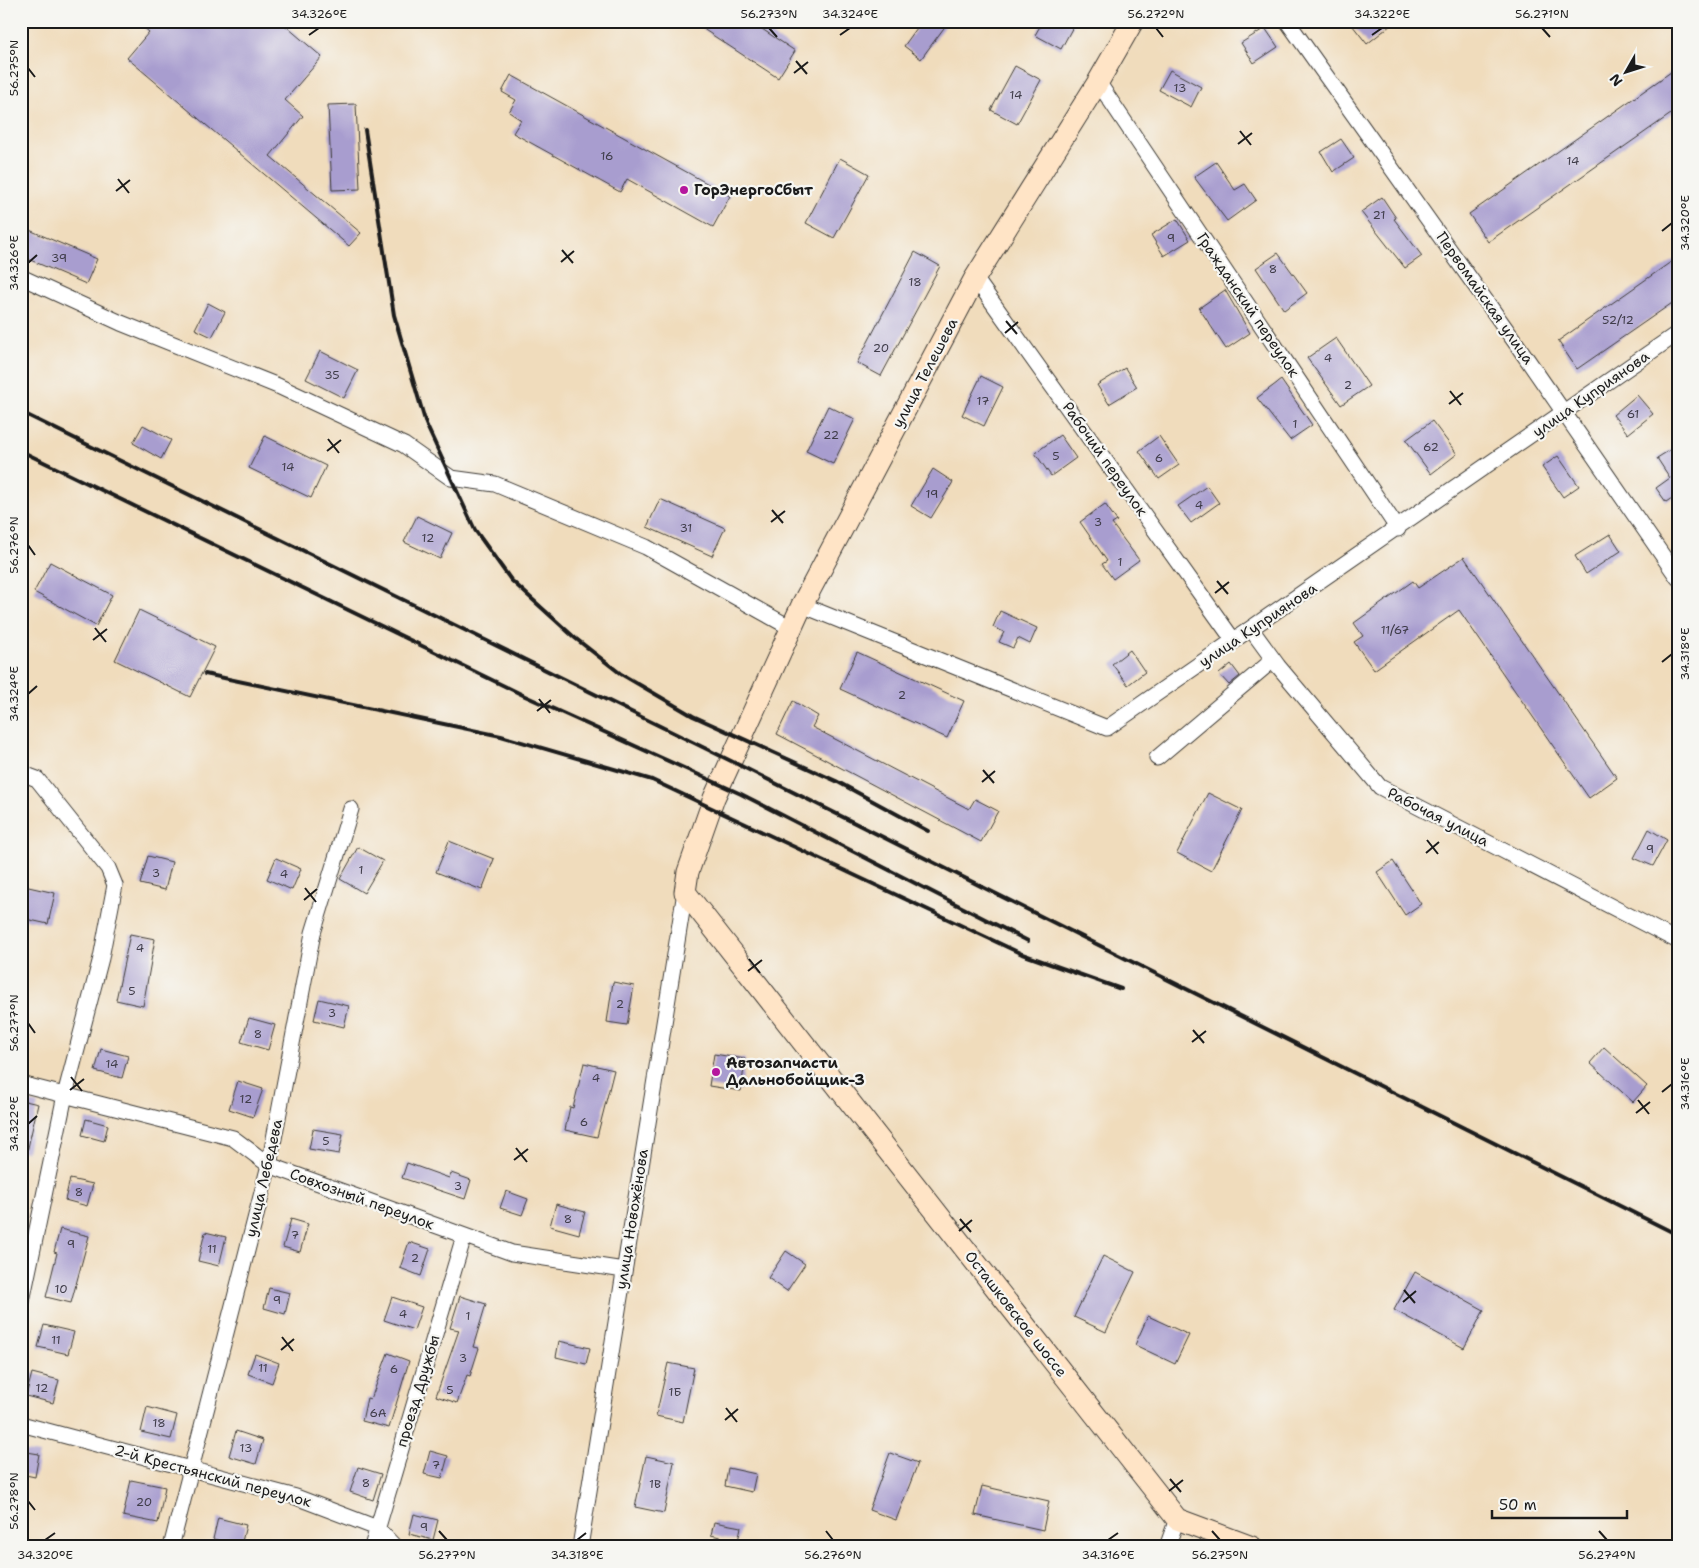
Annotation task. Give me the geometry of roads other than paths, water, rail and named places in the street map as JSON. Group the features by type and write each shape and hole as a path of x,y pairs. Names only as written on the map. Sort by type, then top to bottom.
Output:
{"street":[{"name":"улица Телешева","path":"685,892 688,872 714,798 740,737 802,605 975,278 1011,217 1098,82 1133,21"},
{"name":"Первомайская улица","path":"1287,21 1565,412 1678,578"},
{"name":"Гражданский переулок","path":"1098,82 1398,528"},
{"path":"21,277 121,323 287,390 404,445 451,478 494,484 646,547 791,628"},
{"name":"Рабочий переулок","path":"975,278 1234,641"},
{"name":"улица Куприянова","path":"802,605 1107,728 1678,333"},
{"name":"Рабочая улица","path":"1251,629 1273,660 1380,787 1678,940"},
{"path":"1156,758 1273,660"},
{"path":"21,773 37,779 108,868 115,885 101,958 64,1095 21,1306"},
{"name":"улица Лебедева","path":"171,1547 269,1165 313,933 351,809"},
{"name":"улица Новожёнова","path":"580,1547 685,892"},
{"name":"Осташковское шоссе","path":"685,892 1177,1519"},
{"name":"Совхозный переулок","path":"21,1084 233,1138 269,1165 512,1254 624,1270"},
{"name":"проезд Дружбы","path":"372,1547 464,1236"},
{"name":"2-й Крестьянский переулок","path":"21,1424 296,1497 377,1528 395,1547"},
{"path":"1167,1547 1177,1519 1252,1547"}],"railway":[{"path":"365,130 394,315 426,424 475,530 511,580 575,638 621,674 693,716 836,781 928,831"},
{"path":"21,412 731,761 1678,1235"},
{"path":"21,451 525,696 741,794 1028,941"},
{"path":"205,674 501,736 652,780 1022,954 1121,989"}],"place":[{"name":"ГорЭнергоСбыт","path":"684,190"},
{"name":"Автозапчасти Дальнобойщик-3","path":"716,1072"}]}
